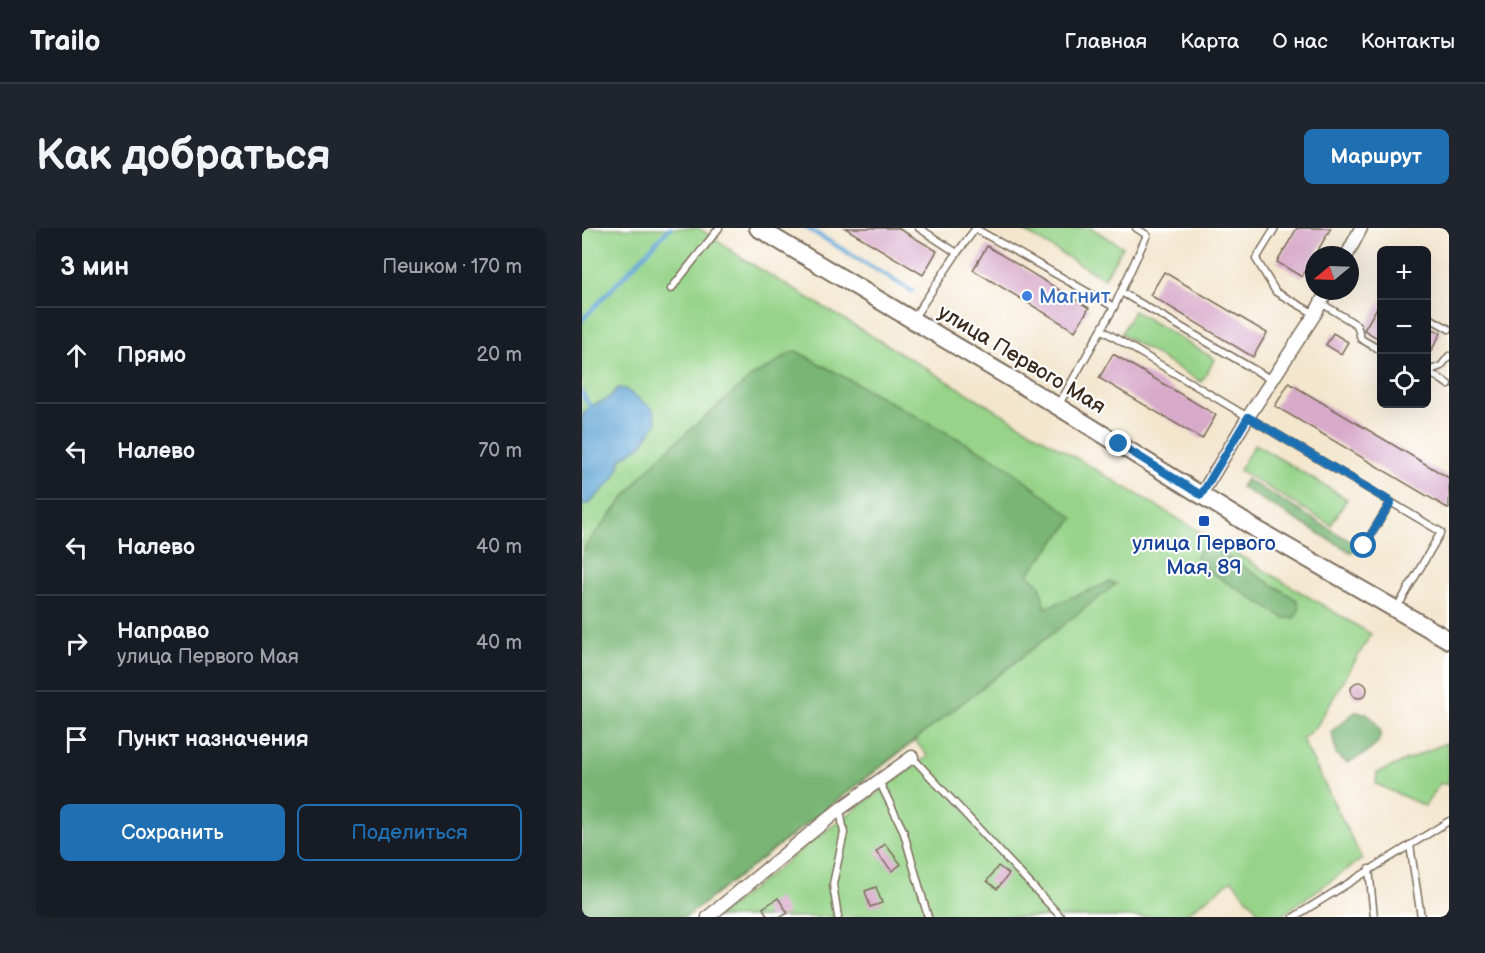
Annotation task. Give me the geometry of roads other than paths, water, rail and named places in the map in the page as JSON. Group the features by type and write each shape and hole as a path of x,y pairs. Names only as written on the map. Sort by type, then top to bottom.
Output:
{"street":[{"name":"улица Первого Мая","path":"758,228 1057,406 1257,529 1449,639"},
{"path":"1352,246 1361,228"},
{"path":"1201,495 1321,302"},
{"path":"708,917 840,809 912,757"}],"lane":[{"path":"671,289 719,228"},
{"path":"919,228 957,253"},
{"path":"913,320 976,228 1114,307"},
{"path":"1057,406 1102,330 1147,235 1136,228"},
{"path":"1275,228 1256,260 1276,292 1321,302 1357,325 1361,339 1377,348"},
{"path":"1121,292 1272,380"},
{"path":"1431,319 1449,329"},
{"path":"1102,330 1441,532"},
{"path":"1431,370 1441,366 1449,357"},
{"path":"1431,374 1449,385"},
{"path":"1364,546 1391,502"},
{"path":"1397,608 1441,532 1449,529"},
{"path":"912,757 1061,917"},
{"path":"879,781 903,830 928,917"},
{"path":"838,917 833,884 844,833 840,809"},
{"path":"1294,917 1449,821"},
{"path":"1410,845 1421,917"},
{"path":"1370,869 1374,917"}],"water":[{"path":"618,388 625,389 653,409 657,422 642,445 622,458 614,479 589,504 582,505 582,416 590,406 606,400"}],"waterway":[{"path":"582,320 670,228"},
{"path":"807,228 912,291"},
{"path":"582,393 590,406"}],"place":[{"name":"Магнит","path":"1027,296"},
{"name":"улица Первого Мая, 89","path":"1204,521"}]}
